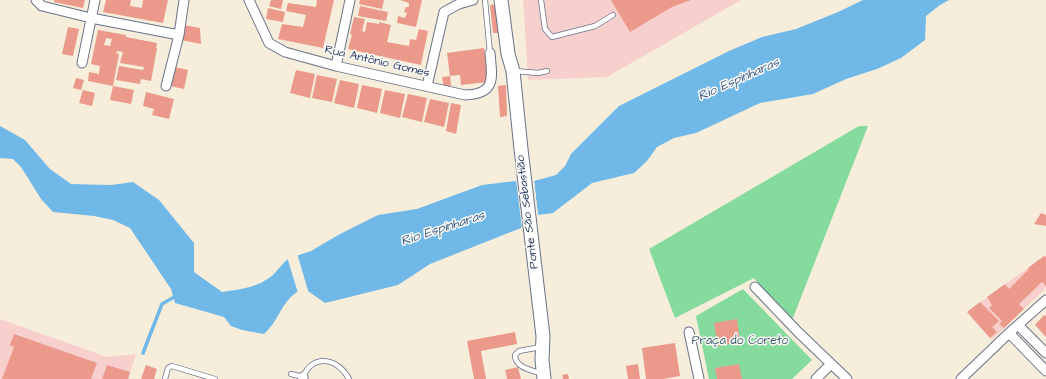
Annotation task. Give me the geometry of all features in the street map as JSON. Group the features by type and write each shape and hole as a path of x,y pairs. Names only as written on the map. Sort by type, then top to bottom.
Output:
{"main road":[{"path":"501,0 508,54 513,70"},
{"path":"510,0 516,53 513,70"},
{"name":"Ponte São Sebastião","path":"513,70 520,149 543,341 550,359 547,378"}],"street":[{"path":"36,0 42,6 91,18 178,35"},
{"path":"82,63 95,0"},
{"path":"166,86 178,35 184,0"},
{"name":"Rua Antônio Gomes","path":"249,0 269,43 285,52 336,66 465,95 481,92 488,87 491,81 490,53"},
{"path":"336,66 350,0"},
{"path":"427,86 444,12 459,4 473,0"},
{"path":"755,287 847,379"},
{"path":"961,379 1046,300"},
{"path":"1018,325 1046,354"},
{"path":"689,332 699,379"},
{"path":"1009,333 1046,371"},
{"path":"816,379 831,364"}],"lane":[{"path":"485,0 490,53"},
{"path":"541,0 545,29 552,37 595,26 613,15"},
{"path":"513,70 538,73 547,71"},
{"path":"543,341 519,351 515,358 521,366 547,378"},
{"path":"291,374 303,378 306,370 312,365 328,361 342,369 349,379"},
{"path":"165,379 168,368 172,366 215,379"}],"shaded area":[{"path":"523,0 741,0 607,77 528,80"},
{"path":"1044,256 1046,257 1046,288 992,340 967,312"},
{"path":"0,319 107,357 136,354 128,379 0,379"}],"green space":[{"path":"859,126 868,126 791,323 754,278 675,318 649,249"},
{"name":"Praça do Coreto","path":"743,289 812,360 792,379 709,379 696,316"}],"water":[{"name":"Rio Espinharas","path":"863,0 949,0 926,16 925,40 901,58 877,69 846,79 813,94 760,103 696,133 674,138 657,147 647,161 634,173 592,183 553,213 538,215 534,181 556,175 565,166 571,154 619,106 729,51 762,37 796,29"},
{"path":"0,126 25,140 50,169 71,184 111,185 133,182 159,200 194,243 194,272 222,292 242,289 261,283 273,275 283,263 291,257 300,290 288,300 274,323 264,334 242,330 231,326 224,317 175,303 171,289 130,228 113,220 94,216 53,212 41,199 21,167 13,159 0,158"},
{"name":"Rio Espinharas","path":"515,181 524,182 529,220 521,228 430,264 398,285 325,303 305,289 296,256 311,251 340,234 378,215 417,209 482,185"}],"pier":[{"path":"516,179 534,179 538,217 531,220 522,229"},
{"path":"297,253 309,294 302,290 298,293 287,257"}],"building":[{"path":"54,0 85,0 83,8 54,2"},
{"path":"106,0 131,0 130,6 142,8 143,0 168,0 163,23 103,12"},
{"path":"271,0 283,0 281,9 269,6"},
{"path":"317,0 334,0 323,48 278,39 282,24 303,27 306,15 286,11 288,3 316,7"},
{"path":"360,0 384,0 382,9 359,4"},
{"path":"400,0 422,0 416,27 397,23 398,16 405,18 407,13 404,12 406,7 409,7 409,3"},
{"path":"611,0 691,0 672,7 630,32"},
{"path":"497,4 500,33 493,33 490,5"},
{"path":"360,6 388,12 386,21 358,16"},
{"path":"268,8 285,12 283,22 266,19"},
{"path":"354,17 365,19 362,31 365,32 367,22 379,24 379,22 391,25 387,42 409,46 410,39 416,40 419,29 428,31 421,65 348,49 352,35 350,34"},
{"path":"184,25 200,28 201,44 181,40"},
{"path":"68,27 79,29 73,56 62,54"},
{"path":"98,30 157,43 151,81 141,79 140,84 116,80 119,66 143,70 144,67 120,63 123,52 117,51 116,53 119,54 113,86 88,81 89,72 99,74 100,66 91,64","holes":["106,38 112,39 110,46 104,45"]},
{"path":"484,48 488,82 461,85 460,75 450,76 447,53"},
{"path":"175,67 188,70 184,89 170,86"},
{"path":"296,70 315,74 310,98 290,93"},
{"path":"317,75 337,79 332,102 312,98"},
{"path":"450,76 451,86 444,87 442,77"},
{"path":"76,78 84,80 81,90 73,88"},
{"path":"340,80 359,84 354,108 334,103"},
{"path":"362,85 382,89 377,113 357,108"},
{"path":"506,85 507,116 500,117 498,86"},
{"path":"113,86 134,90 131,104 110,100"},
{"path":"83,90 95,93 92,106 79,103"},
{"path":"385,90 405,94 400,118 380,113"},
{"path":"146,92 174,99 169,119 152,115 154,109 143,106"},
{"path":"408,94 427,98 422,122 402,117"},
{"path":"430,99 449,103 444,127 424,122"},
{"path":"451,103 461,105 456,134 446,131"},
{"path":"1041,213 1046,215 1046,226 1034,224"},
{"path":"1044,256 1046,257 1046,286 1042,282 1019,304 1024,309 1004,328 999,324 1002,321 989,308 992,305 987,297 1005,284 1009,289 1029,269 1028,268"},
{"path":"980,302 999,321 992,327 997,332 990,338 967,312"},
{"path":"1044,315 1046,316 1046,337 1035,325"},
{"path":"737,319 740,342 718,346 714,323"},
{"path":"515,332 517,344 481,351 486,379 474,379 467,341"},
{"path":"14,334 97,363 91,379 2,379 14,347 10,345"},
{"path":"675,343 680,376 663,379 646,379 642,348"},
{"path":"638,364 640,379 628,379 626,366"},
{"path":"739,364 742,379 717,379 715,368"},
{"path":"107,365 130,372 128,379 102,379"},
{"path":"146,365 157,369 154,379 141,379"},
{"path":"518,367 521,379 507,379 505,370"},
{"path":"568,374 569,379 563,379 562,375"}],"waterway":[{"path":"143,353 162,304 176,296"}]}
